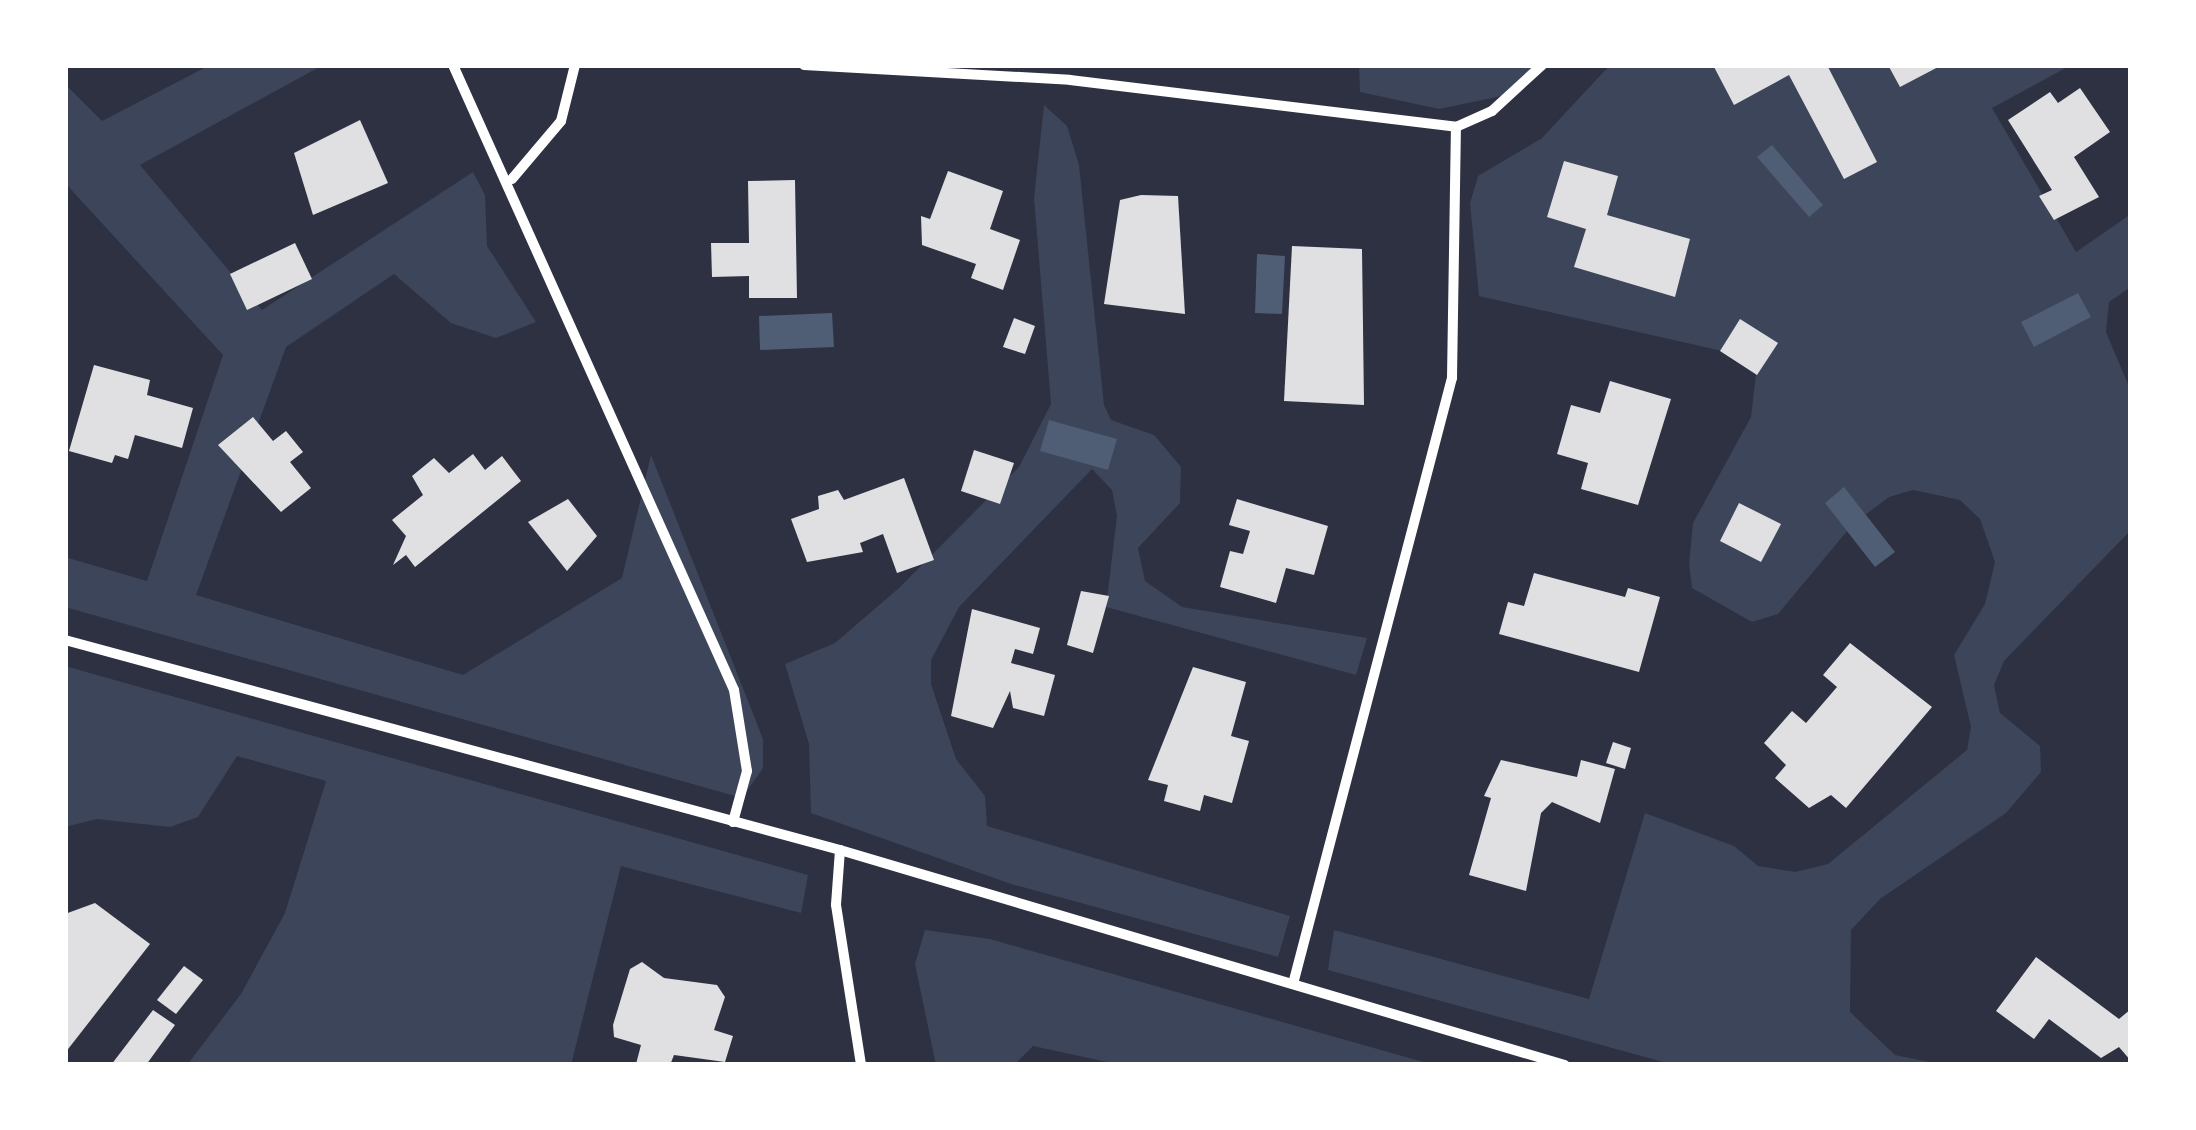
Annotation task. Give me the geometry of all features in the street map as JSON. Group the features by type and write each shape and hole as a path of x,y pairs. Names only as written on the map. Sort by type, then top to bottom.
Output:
{"street":[{"path":"452,65 512,179 734,690 748,771 733,822"},
{"path":"512,179 561,121 574,65"},
{"path":"804,65 1070,80 1456,127 1492,111 1542,65"},
{"path":"1293,984 1452,378 1456,127"},
{"path":"65,640 840,850 1566,1065"},
{"path":"840,850 836,905 861,1065"}],"shaded area":[{"path":"210,65 323,65 140,165 262,310 473,172 485,195 487,246 536,322 496,338 451,323 394,274 286,347 196,595 463,675 622,578 651,455 763,739 763,768 742,798 65,607 65,557 147,581 223,355 65,183 65,84 102,121"},
{"path":"1359,65 1541,65 1516,93 1439,109 1360,92"},
{"path":"1610,65 2071,65 1992,108 2076,252 2131,214 2131,287 2109,302 2106,332 2131,391 2131,530 2004,661 1994,685 2000,713 2040,746 2041,772 2006,813 1880,899 1851,930 1850,1012 1895,1055 1944,1065 1674,1065 1328,970 1334,930 1589,999 1645,813 1734,846 1758,866 1795,872 1828,864 1967,750 1971,727 1954,655 1985,604 1995,562 1980,519 1960,500 1913,490 1889,497 1853,524 1778,614 1752,622 1692,588 1689,564 1693,523 1751,417 1756,374 1731,353 1479,296 1470,203 1478,176 1542,138"},
{"path":"1044,105 1067,126 1079,165 1104,405 1111,420 1154,435 1181,467 1180,503 1138,548 1145,581 1182,607 1367,638 1356,675 1106,607 1117,516 1112,490 1092,469 959,607 931,660 931,684 956,759 985,796 987,826 1290,916 1278,957 1011,884 811,813 809,744 785,664 835,643 899,588 1019,467 1051,404 1034,198"},
{"path":"1772,145 1823,205 1809,217 1757,157"},
{"path":"1257,254 1285,256 1282,314 1255,313"},
{"path":"2078,293 2091,317 2034,347 2021,322"},
{"path":"832,313 834,347 760,350 759,316"},
{"path":"1049,420 1117,439 1108,470 1040,451"},
{"path":"1844,487 1895,552 1875,567 1825,503"},
{"path":"65,666 808,875 801,913 621,866 571,1065 187,1065 241,994 285,913 326,781 237,756 198,817 170,827 97,819 65,827"},
{"path":"925,930 990,939 1434,1065 1121,1065 1033,1046 1014,1065 936,1065 915,964"}],"building":[{"path":"1713,65 1827,65 1877,162 1844,179 1789,75 1734,105"},
{"path":"1888,65 1942,65 1900,87"},
{"path":"2080,88 2110,132 2074,157 2099,197 2054,220 2039,196 2052,190 2008,120 2050,92 2058,103"},
{"path":"360,120 388,183 313,215 294,153"},
{"path":"1564,161 1618,176 1607,215 1690,239 1675,297 1574,267 1586,229 1547,217"},
{"path":"948,171 1003,191 990,229 1020,240 1003,290 971,278 976,264 922,245 921,216 930,219"},
{"path":"795,180 797,298 749,298 749,276 712,277 711,243 749,243 748,181"},
{"path":"1141,195 1178,196 1185,314 1104,304 1120,200"},
{"path":"295,243 312,279 247,310 230,274"},
{"path":"1292,246 1362,249 1364,405 1284,401"},
{"path":"1014,318 1035,326 1025,354 1003,347"},
{"path":"1740,319 1778,343 1757,375 1720,351"},
{"path":"94,365 150,380 147,395 193,408 182,448 135,435 128,459 115,455 112,463 69,451"},
{"path":"1610,381 1671,399 1638,505 1581,489 1588,463 1557,454 1571,405 1600,413"},
{"path":"253,417 273,441 286,431 303,452 290,462 311,488 281,512 218,445"},
{"path":"974,450 1014,463 1000,504 961,491"},
{"path":"473,454 485,470 502,456 521,481 415,567 406,555 393,565 406,536 392,520 423,495 412,476 434,458 449,473"},
{"path":"904,478 934,560 897,573 883,534 860,543 863,552 807,562 791,519 819,509 818,496 838,490 844,500"},
{"path":"568,499 597,536 567,571 528,522"},
{"path":"1237,499 1328,526 1314,575 1286,568 1276,603 1220,587 1230,551 1243,554 1250,531 1229,525"},
{"path":"1739,503 1781,524 1761,562 1720,541"},
{"path":"1534,573 1625,597 1628,588 1660,597 1639,672 1499,634 1508,602 1524,606"},
{"path":"1081,591 1109,596 1093,653 1067,645"},
{"path":"972,609 1040,628 1033,654 1015,649 1011,663 1055,675 1044,716 1013,708 1010,691 993,728 951,716"},
{"path":"1850,643 1932,707 1846,808 1831,795 1809,808 1775,778 1786,765 1764,743 1792,711 1806,723 1837,687 1823,675"},
{"path":"1193,667 1246,682 1231,736 1249,741 1232,803 1204,795 1200,811 1164,801 1168,785 1148,780"},
{"path":"1613,742 1631,748 1625,769 1606,763"},
{"path":"1501,760 1577,777 1581,760 1615,769 1600,823 1552,802 1541,813 1526,891 1469,875 1491,798 1484,796"},
{"path":"95,903 150,944 65,1053 65,914"},
{"path":"2036,957 2119,1019 2131,1009 2131,1061 2119,1047 2101,1058 2049,1019 2034,1039 1996,1011"},
{"path":"642,962 664,978 717,985 725,997 714,1030 733,1036 725,1062 674,1055 670,1065 636,1064 641,1045 614,1037 613,1025 630,969"},
{"path":"184,966 203,980 176,1014 157,1000"},
{"path":"153,1010 175,1025 146,1065 111,1065"}]}
